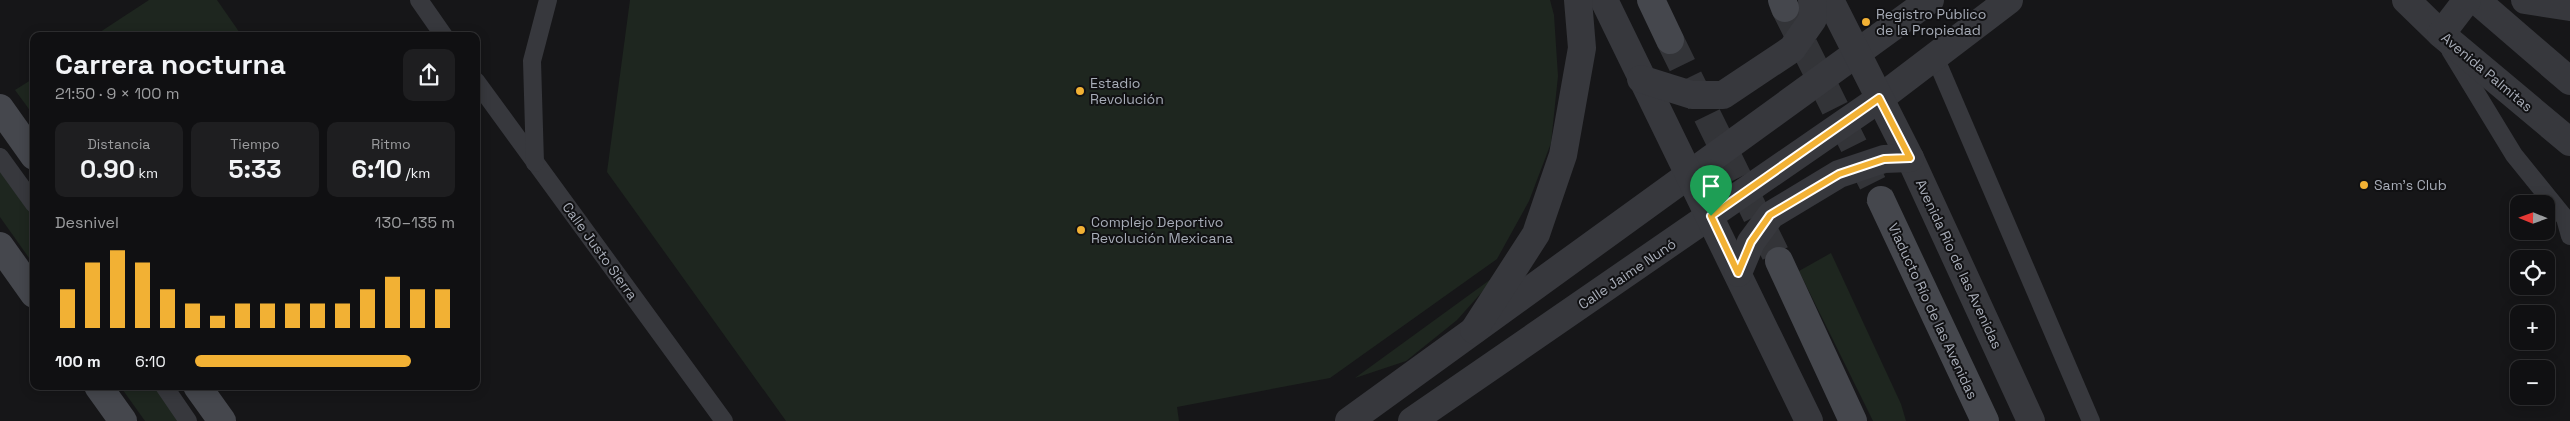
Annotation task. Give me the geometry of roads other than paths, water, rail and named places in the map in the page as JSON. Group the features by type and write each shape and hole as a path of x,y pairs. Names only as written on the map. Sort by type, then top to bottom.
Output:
{"main road":[{"path":"1651,0 1670,40"},
{"path":"0,108 30,150"},
{"name":"Viaducto Río de las Avenidas","path":"1881,200 1985,421"},
{"path":"0,246 30,288"},
{"path":"1779,261 1853,421"},
{"path":"101,390 123,421"},
{"path":"200,390 222,421"}],"street":[{"path":"1474,330 1536,234 1563,155 1582,48 1578,0"},
{"path":"1604,0 1641,79 1711,216 1809,421"},
{"path":"1641,79 1692,95 1724,95 1792,49 1813,19 1812,0"},
{"name":"Avenida Río de las Avenidas","path":"1830,0 1910,158 2031,421"},
{"path":"1349,421 1930,0"},
{"name":"Calle Jaime Nunó","path":"1412,421 1879,98 2009,0"},
{"name":"Avenida Palmitas","path":"2406,0 2441,34 2570,142"},
{"path":"2441,34 2467,0"},
{"path":"2476,0 2570,81"},
{"path":"2525,0 2570,7"},
{"path":"1738,273 1751,242 1770,215 1839,174 1884,159 1910,158"}],"lane":[{"path":"418,0 441,32"},
{"path":"535,163 532,61 548,0"},
{"path":"2441,34 2514,155 2567,220 2570,236"},
{"path":"1935,56 2091,421"},
{"name":"Calle Justo Sierra","path":"480,87 724,421"},
{"path":"0,156 30,198"},
{"path":"167,390 188,421"}],"tunnel":[{"path":"1785,8 1881,200"},
{"path":"1670,40 1779,261"}],"place":[{"name":"Registro Público de la Propiedad","path":"1866,22"},
{"name":"Estadio Revolución","path":"1080,91"},
{"name":"Sam's Club","path":"2364,185"},
{"name":"Complejo Deportivo Revolución Mexicana","path":"1081,230"}]}
